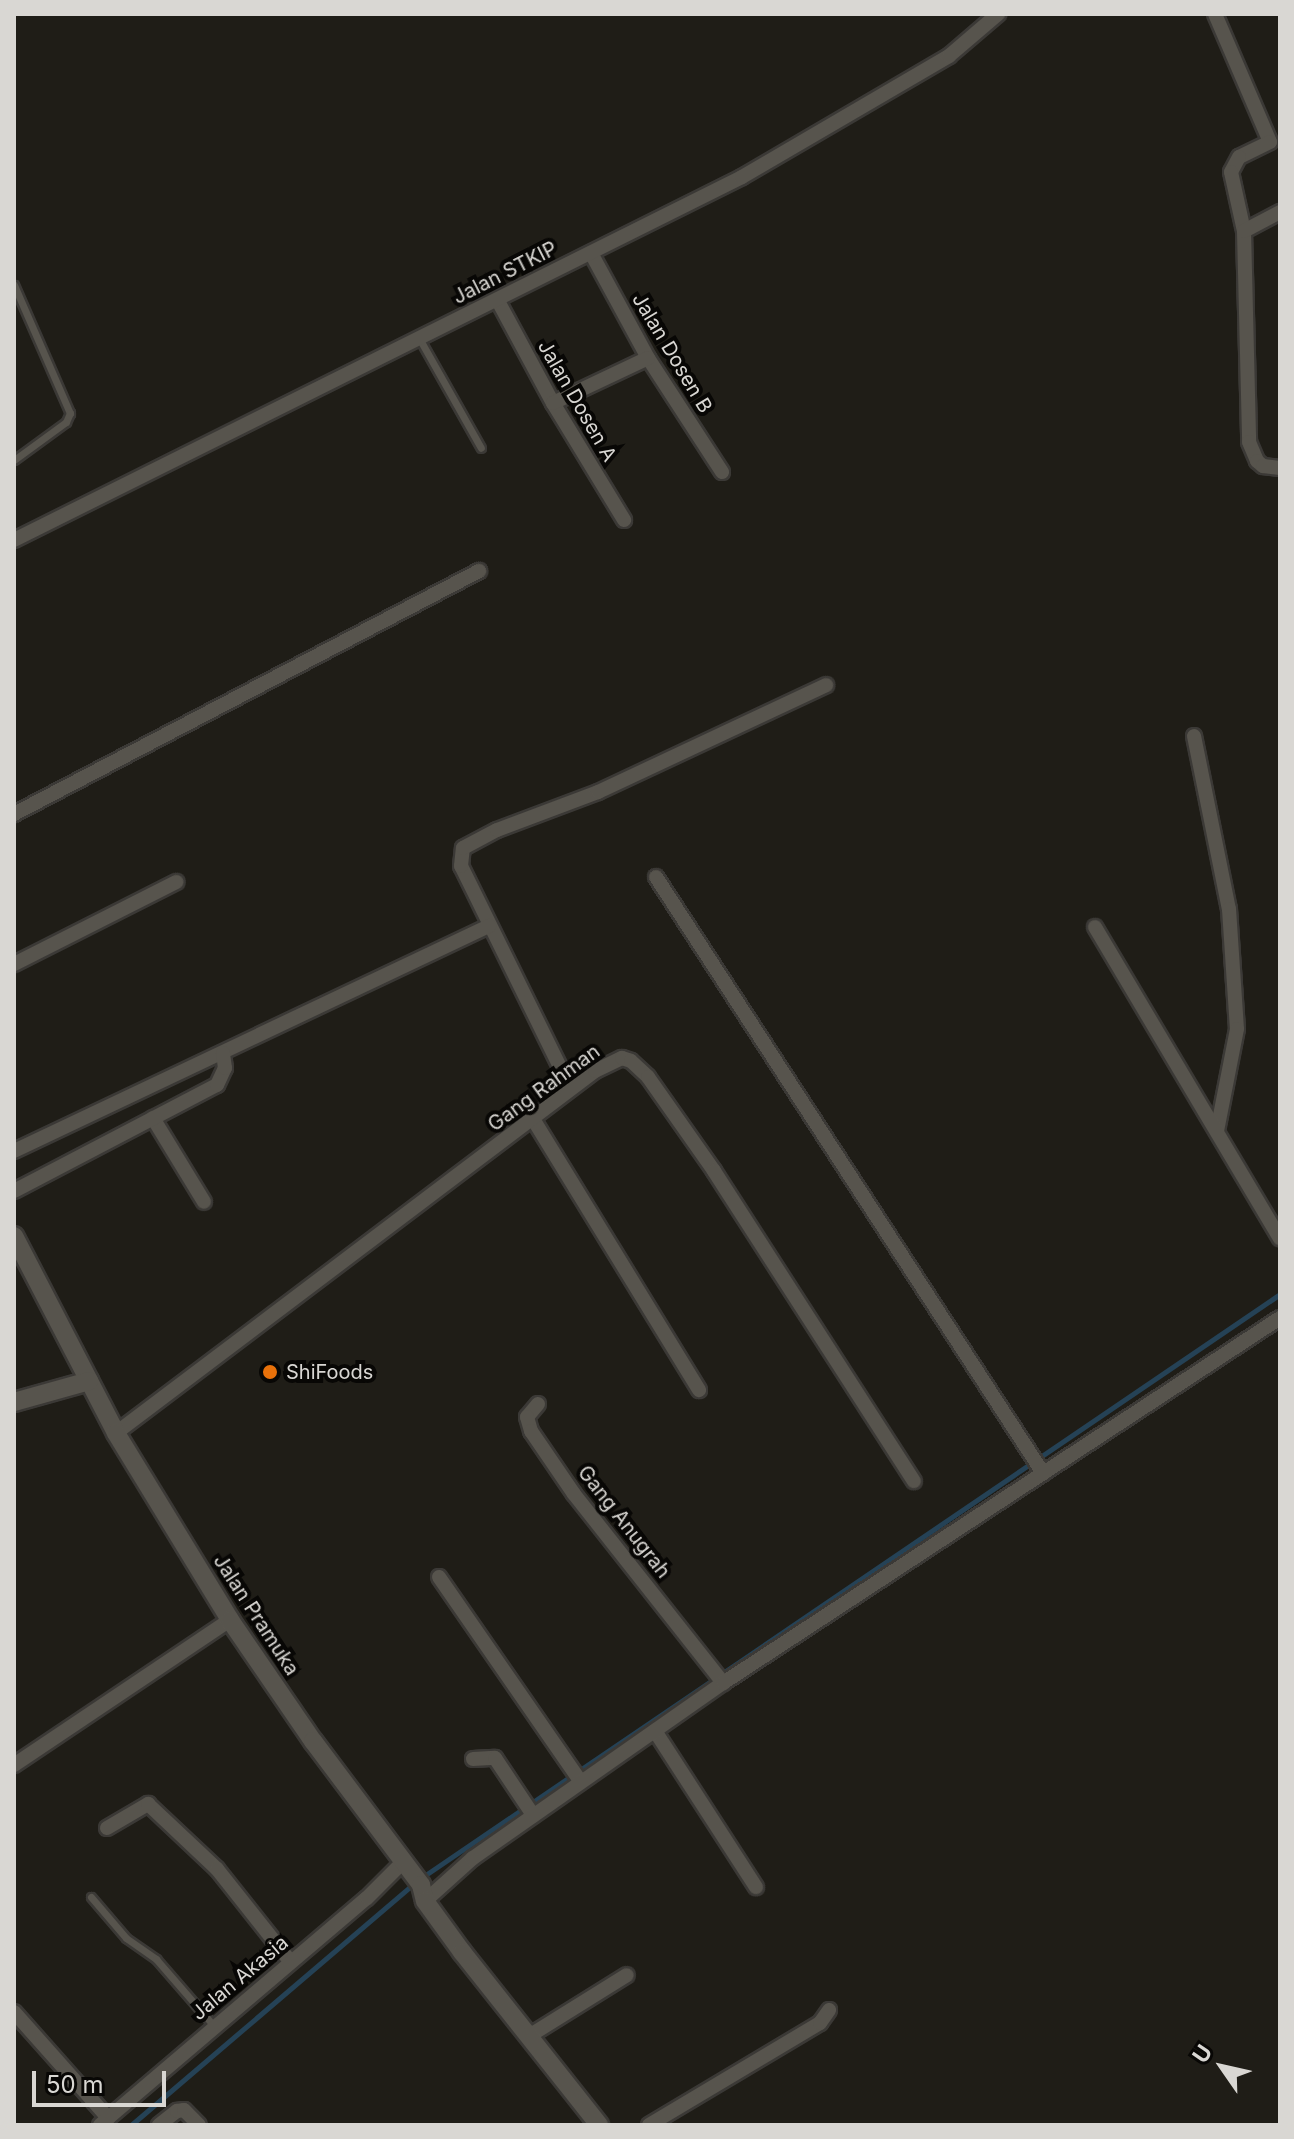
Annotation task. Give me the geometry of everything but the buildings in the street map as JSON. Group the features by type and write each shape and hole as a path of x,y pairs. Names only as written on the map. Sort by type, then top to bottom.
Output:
{"street":[{"name":"Jalan STKIP","path":"14,540 742,177 949,56 998,14"},
{"path":"1215,14 1275,139 1239,157 1231,167 1244,231 1249,442 1257,461 1263,466 1280,468"},
{"path":"1244,231 1280,212"},
{"name":"Jalan Dosen B","path":"591,253 648,358 722,472"},
{"name":"Jalan Dosen A","path":"498,301 553,403 624,520"},
{"path":"553,403 648,358"},
{"path":"14,814 138,752 479,571"},
{"path":"560,1067 461,866 461,854 469,843 598,792 826,685"},
{"path":"1194,736 1229,909 1237,1029 1217,1131"},
{"path":"656,877 1043,1473"},
{"path":"14,964 176,882"},
{"path":"14,1151 489,926"},
{"path":"1095,927 1280,1238"},
{"path":"14,1191 217,1085 225,1068 223,1053"},
{"name":"Gang Rahman","path":"116,1433 533,1119 622,1058 638,1067 714,1171 914,1481"},
{"path":"153,1118 204,1202"},
{"path":"533,1119 699,1390"},
{"name":"Jalan Pramuka","path":"14,1236 116,1433 230,1620 313,1741 406,1864 423,1893"},
{"path":"599,2125 423,1893 578,1777 655,1731 722,1681 1280,1318"},
{"path":"14,1402 89,1381"},
{"name":"Gang Anugrah","path":"538,1404 527,1417 531,1431 574,1494 722,1681"},
{"path":"439,1577 578,1777"},
{"path":"14,1765 230,1620"},
{"path":"655,1731 756,1887"},
{"path":"473,1759 495,1758 531,1811"},
{"path":"107,1828 148,1804 217,1869 290,1961"},
{"name":"Jalan Akasia","path":"104,2121 406,1864"},
{"path":"529,2036 627,1975"},
{"path":"649,2125 820,2023 829,2010"},
{"path":"14,2012 104,2121"},
{"path":"159,2125 177,2111 184,2110 199,2125"}],"lane":[{"path":"14,285 70,413 66,422 14,460"},
{"path":"419,338 481,448"},
{"path":"91,1897 126,1938 156,1959 214,2026"}],"waterway":[{"path":"421,1878 1280,1294"},
{"path":"131,2125 413,1884"}],"place":[{"name":"ShiFoods","path":"270,1372"}]}
